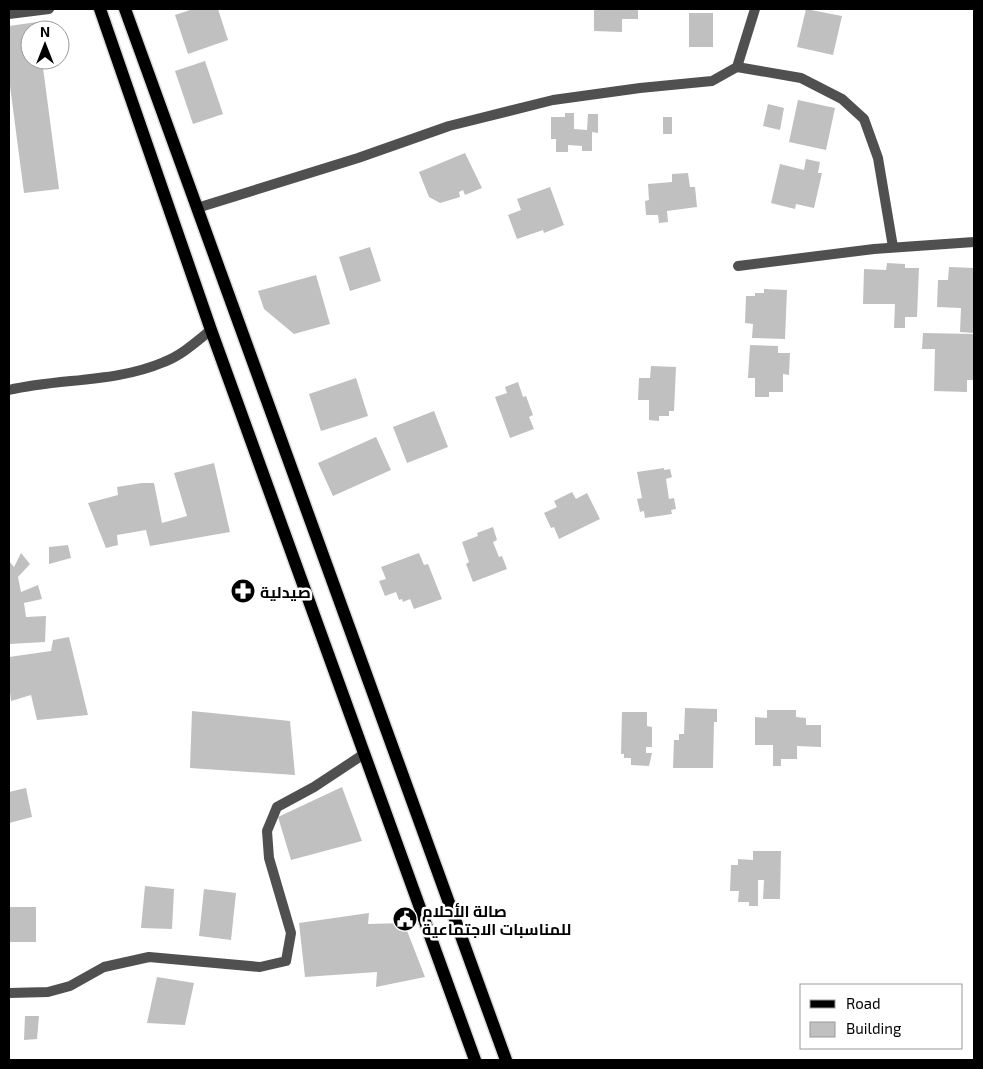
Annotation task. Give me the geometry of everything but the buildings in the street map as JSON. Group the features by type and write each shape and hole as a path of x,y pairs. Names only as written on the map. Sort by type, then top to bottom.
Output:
{"main road":[{"path":"100,9 211,330 475,1060"},
{"path":"125,9 506,1060"}],"street":[{"path":"9,14 48,9"},
{"path":"737,66 754,9"},
{"path":"197,208 358,158 449,126 553,100 640,88 712,81 737,66 801,78 842,99 864,119 878,158 893,247"},
{"path":"738,266 893,247 974,242"},
{"path":"9,390 27,386 117,376 143,370 165,362 183,352 211,330"},
{"path":"9,993 48,992 70,986 104,967 149,957 260,967 286,961 292,933 269,858 267,832 277,807 314,787 364,754"}],"place":[{"name":"صيدلية","path":"243,591"},
{"name":"صالة الأحلام للمناسبات الاجتماعية","path":"405,919"}]}
